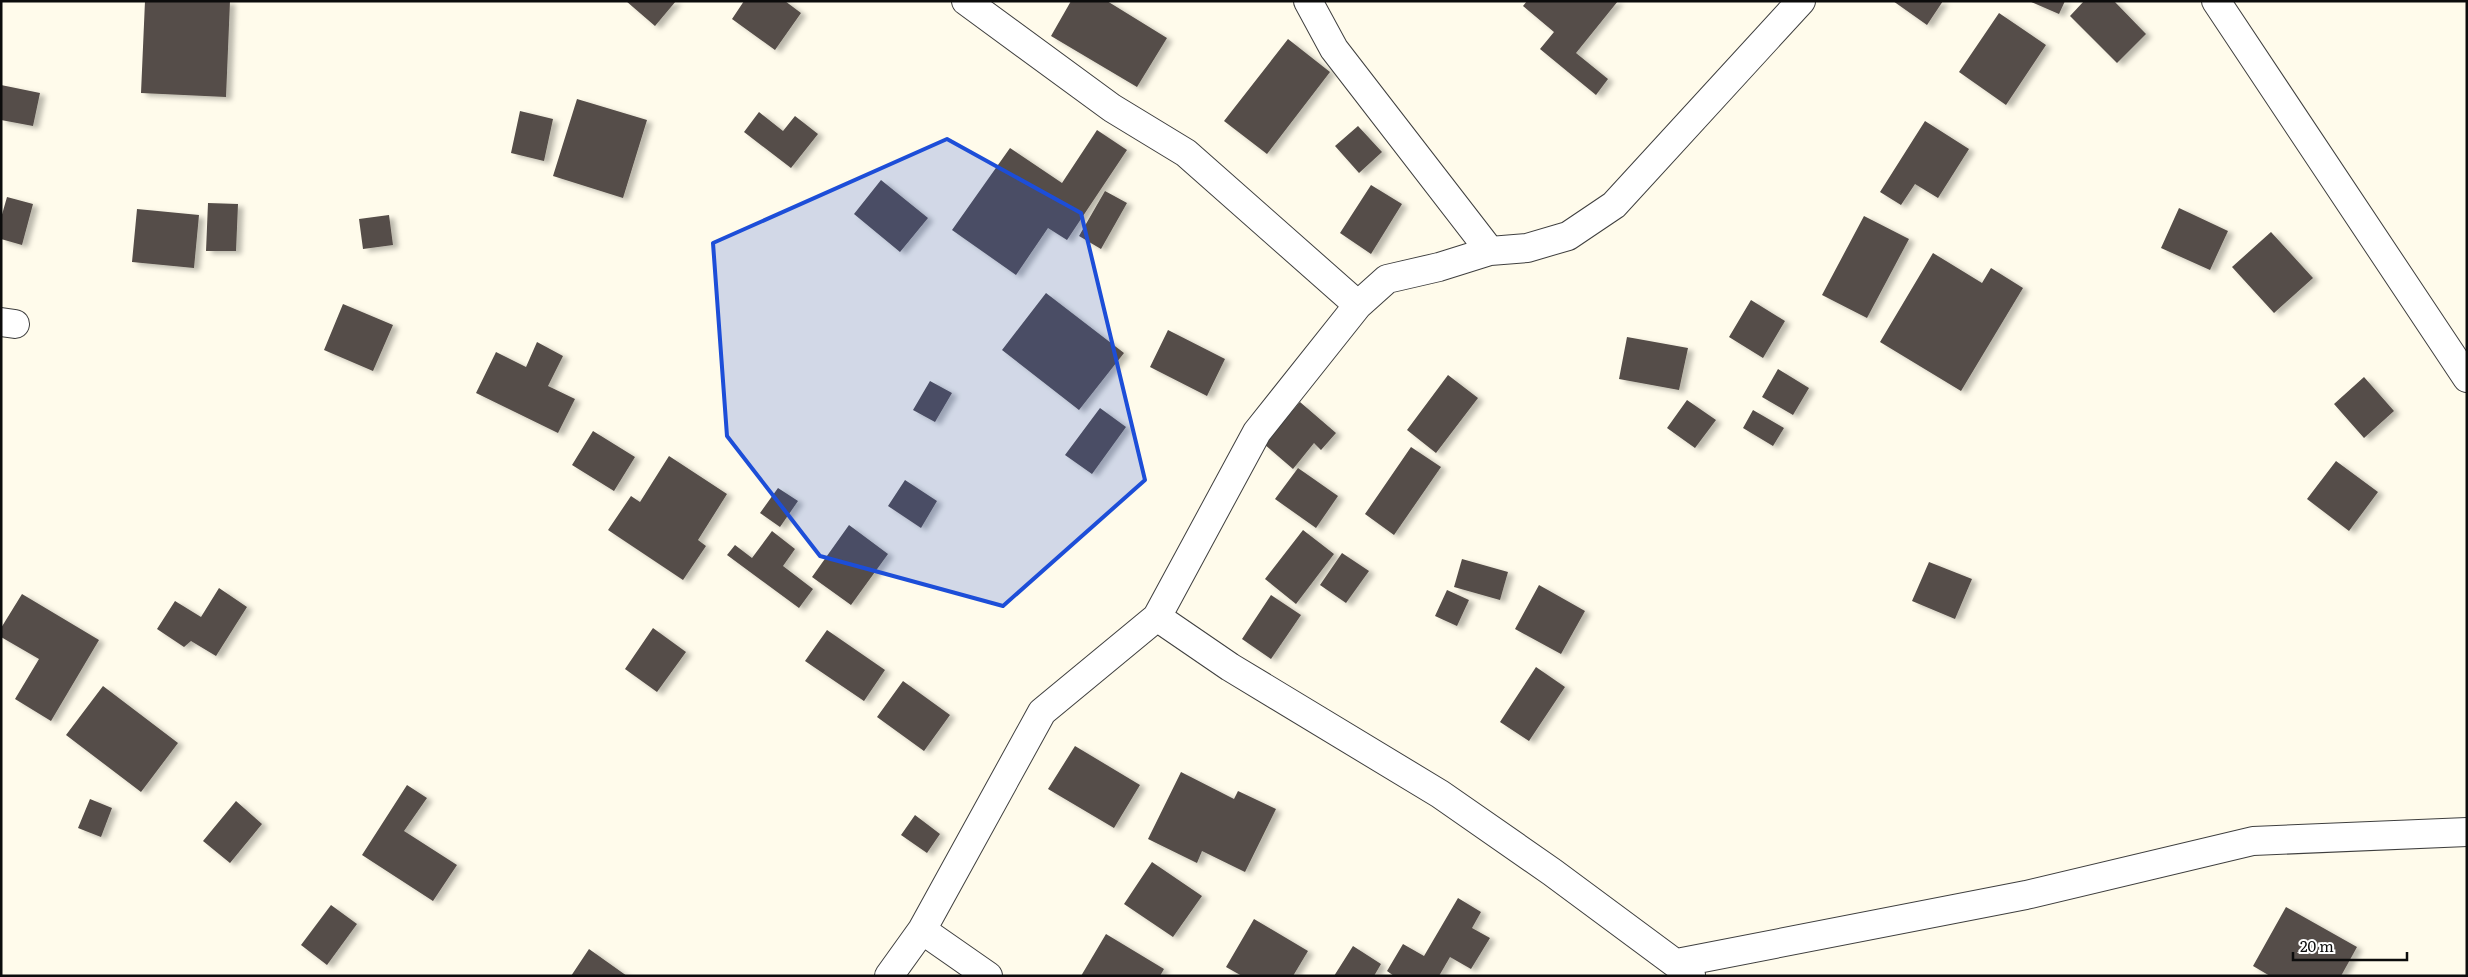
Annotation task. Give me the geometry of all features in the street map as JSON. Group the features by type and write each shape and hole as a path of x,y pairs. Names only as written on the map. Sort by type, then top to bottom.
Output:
{"street":[{"path":"966,1 1112,108 1186,153 1358,305"},
{"path":"1308,1 1334,49 1490,251"},
{"path":"889,976 922,930 1042,712 1157,618 1257,432 1358,305 1387,279 1439,267 1490,251 1527,248 1568,236 1614,206 1801,1"},
{"path":"2216,1 2467,378"},
{"path":"1157,618 1230,667 1440,794 1552,872 1684,970 2026,895 2253,841 2467,832"},
{"path":"922,930 988,976"}],"highlighted area":[{"path":"947,139 1081,213 1145,480 1003,606 820,556 727,436 713,243"}],"building":[{"path":"145,1 230,1 226,97 141,93"},
{"path":"626,1 676,1 655,26"},
{"path":"744,1 785,1 801,13 775,50 732,19"},
{"path":"1071,1 1107,1 1167,38 1137,87 1051,36"},
{"path":"1527,1 1618,1 1576,53 1608,79 1596,95 1540,49 1554,32 1523,6"},
{"path":"1893,1 1943,1 1927,25"},
{"path":"2029,1 2065,1 2059,14"},
{"path":"2084,1 2114,1 2146,34 2117,63 2070,16"},
{"path":"1999,13 2046,45 2006,105 1959,72"},
{"path":"1288,39 1330,72 1267,154 1224,121"},
{"path":"1,85 40,93 33,126 1,120"},
{"path":"577,99 647,120 623,198 553,176"},
{"path":"520,111 553,119 544,161 511,153"},
{"path":"759,112 783,131 795,116 818,134 791,168 744,132"},
{"path":"1925,121 1969,149 1938,198 1915,184 1901,205 1880,192"},
{"path":"1358,126 1382,152 1359,173 1335,146"},
{"path":"1097,130 1127,150 1067,240 1048,228 1016,275 952,230 1010,148 1062,183"},
{"path":"881,180 928,218 900,252 854,214"},
{"path":"1371,185 1402,204 1371,254 1340,233"},
{"path":"1105,191 1127,203 1101,249 1079,236"},
{"path":"7,197 33,204 22,245 1,239 1,218"},
{"path":"208,203 238,204 236,251 206,251"},
{"path":"2179,208 2228,231 2210,270 2161,248"},
{"path":"137,209 199,215 194,268 132,262"},
{"path":"389,215 393,245 363,249 359,219"},
{"path":"1864,216 1909,239 1867,318 1822,295"},
{"path":"2271,232 2313,278 2274,313 2232,267"},
{"path":"1933,253 1982,283 1991,268 2023,288 1961,391 1880,342"},
{"path":"1046,293 1124,353 1079,410 1002,350"},
{"path":"1751,300 1785,321 1763,358 1729,337"},
{"path":"343,304 393,325 373,371 324,350"},
{"path":"1168,330 1225,359 1207,396 1150,367"},
{"path":"1627,337 1688,348 1679,390 1619,379"},
{"path":"537,342 563,356 548,386 575,399 558,433 476,393 496,352 526,367"},
{"path":"1778,369 1809,388 1793,415 1762,397"},
{"path":"1448,375 1478,398 1436,453 1407,430"},
{"path":"2364,377 2394,411 2364,438 2334,404"},
{"path":"930,381 952,393 935,422 913,410"},
{"path":"1687,400 1716,420 1695,448 1667,428"},
{"path":"1300,402 1336,433 1321,450 1314,443 1293,469 1264,444"},
{"path":"1100,408 1126,427 1092,474 1065,455"},
{"path":"1753,410 1784,428 1773,446 1743,428"},
{"path":"593,431 635,457 614,491 572,465"},
{"path":"1411,447 1441,467 1394,535 1365,514"},
{"path":"669,456 727,494 698,540 706,546 683,580 608,530 631,496 640,502"},
{"path":"2336,461 2378,492 2349,531 2307,499"},
{"path":"1298,468 1338,496 1316,528 1275,499"},
{"path":"905,480 937,501 921,528 888,506"},
{"path":"778,488 798,501 780,527 760,513"},
{"path":"849,525 888,554 851,605 812,577"},
{"path":"1303,530 1334,554 1296,604 1265,579"},
{"path":"772,531 795,549 783,566 813,589 799,608 727,555 735,545 752,558"},
{"path":"1342,553 1369,571 1346,603 1320,585"},
{"path":"1462,559 1508,572 1500,600 1454,587"},
{"path":"1929,562 1972,579 1955,619 1912,601"},
{"path":"1539,585 1585,611 1561,654 1515,629"},
{"path":"219,588 247,607 216,656 191,641 184,647 157,629 175,601 201,617"},
{"path":"1447,590 1469,600 1457,626 1435,616"},
{"path":"22,594 99,640 51,721 15,699 39,659 1,637 1,628"},
{"path":"1271,595 1301,615 1271,659 1242,639"},
{"path":"653,628 686,652 657,692 625,669"},
{"path":"827,630 885,670 864,701 805,661"},
{"path":"1536,667 1565,687 1529,741 1500,722"},
{"path":"903,681 950,715 924,751 877,717"},
{"path":"103,686 178,743 141,792 66,735"},
{"path":"1075,746 1140,785 1114,828 1048,789"},
{"path":"1181,772 1234,799 1238,791 1276,809 1245,872 1202,851 1197,863 1148,839"},
{"path":"407,785 427,798 404,831 457,865 433,901 362,855"},
{"path":"90,799 112,808 101,837 78,828"},
{"path":"236,801 262,824 230,863 203,841"},
{"path":"915,815 940,834 927,853 901,835"},
{"path":"1152,862 1202,896 1173,937 1124,904"},
{"path":"1458,898 1481,912 1472,928 1490,938 1471,969 1450,957 1439,976 1394,976 1387,971 1403,944 1424,956"},
{"path":"331,905 357,924 327,965 301,945"},
{"path":"2286,907 2357,947 2341,976 2270,976 2253,966"},
{"path":"1254,919 1308,951 1293,976 1242,976 1226,967"},
{"path":"1106,934 1164,969 1160,976 1081,976"},
{"path":"1353,946 1381,964 1374,976 1334,976"},
{"path":"589,949 627,976 571,976"}]}
